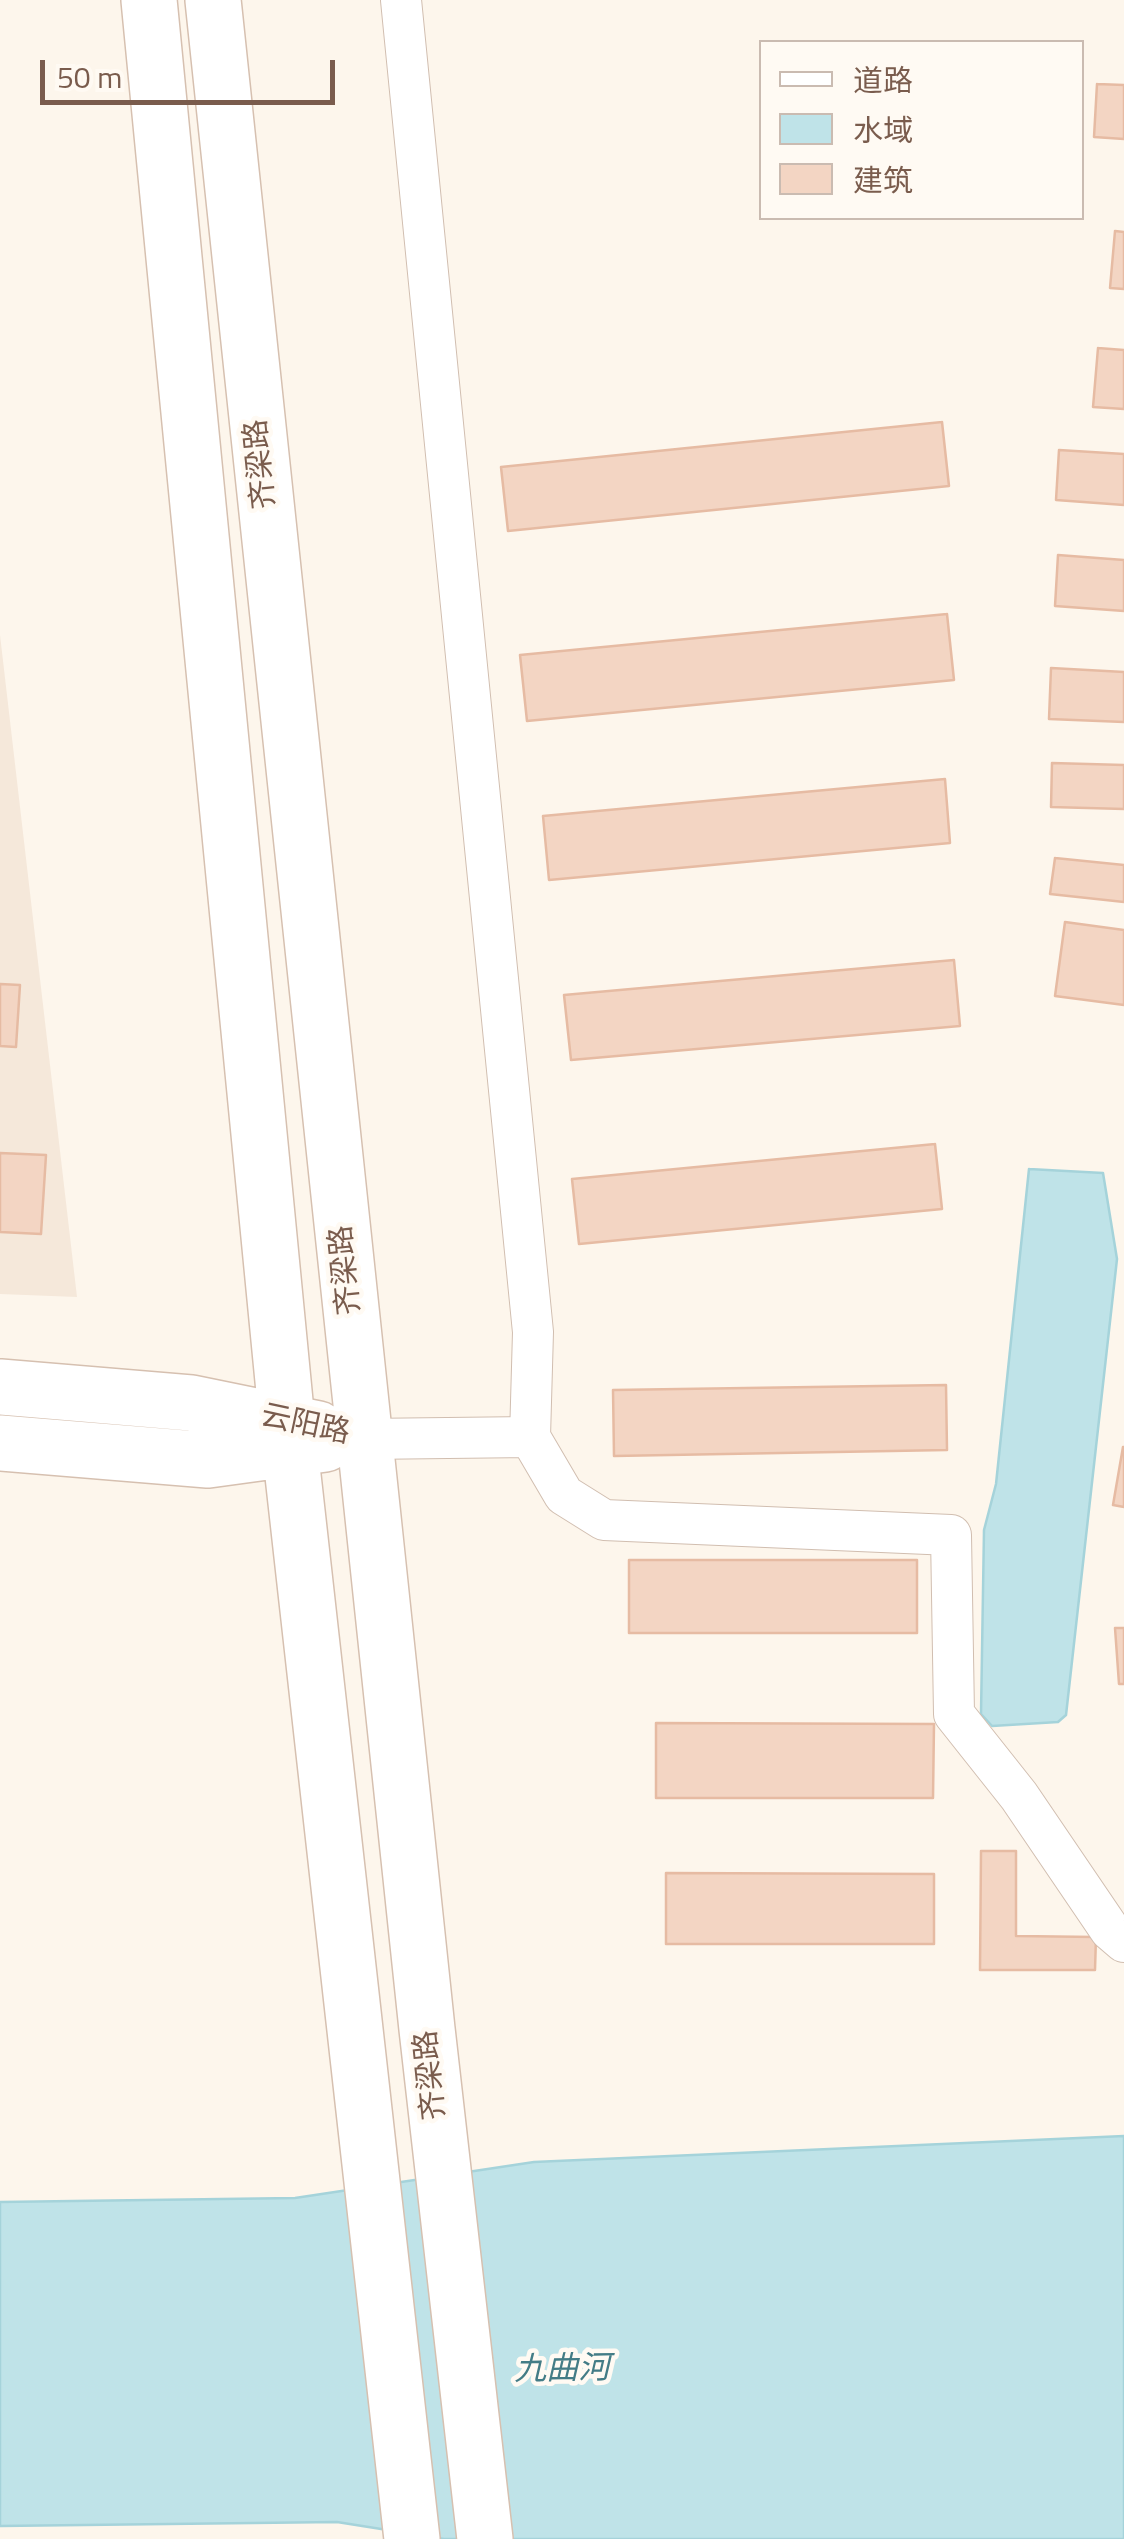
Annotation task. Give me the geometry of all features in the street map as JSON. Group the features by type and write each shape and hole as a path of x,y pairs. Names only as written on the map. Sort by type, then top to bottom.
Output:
{"main road":[{"path":"149,0 288,1436 412,2539"},
{"name":"齐梁路","path":"213,0 484,2539"},
{"name":"云阳路","path":"0,1388 191,1402 288,1436 365,1438"},
{"name":"云阳路","path":"0,1444 208,1460 288,1436"}],"street":[{"path":"401,0 533,1332 530,1436 564,1496 604,1520 951,1535 954,1714 1019,1796 1110,1930 1124,1942"},
{"path":"365,1438 530,1436"}],"shaded area":[{"path":"0,635 77,1297 0,1294"}],"water":[{"path":"1029,1169 1103,1173 1117,1259 1066,1715 1058,1722 992,1726 981,1714 984,1530 996,1484"},
{"name":"九曲河","path":"1124,2136 1124,2539 444,2539 337,2522 0,2526 0,2202 295,2198 534,2162"}],"building":[{"path":"1097,84 1124,85 1124,139 1094,137"},
{"path":"1115,231 1124,232 1124,289 1110,288"},
{"path":"1098,348 1124,350 1124,409 1093,407"},
{"path":"942,422 949,486 508,531 501,467"},
{"path":"1059,450 1124,454 1124,505 1056,500"},
{"path":"1058,555 1124,560 1124,611 1055,606"},
{"path":"947,614 954,680 527,721 520,655"},
{"path":"1051,668 1124,672 1124,722 1049,719"},
{"path":"1052,763 1124,765 1124,809 1051,807"},
{"path":"945,779 950,843 549,880 543,816"},
{"path":"1055,858 1124,865 1124,902 1050,894"},
{"path":"1065,922 1124,930 1124,1005 1055,996"},
{"path":"954,960 960,1026 571,1060 564,995"},
{"path":"0,984 20,985 16,1047 0,1046"},
{"path":"935,1144 942,1209 579,1244 572,1179"},
{"path":"0,1153 46,1155 41,1234 0,1232"},
{"path":"946,1385 947,1450 614,1456 613,1390"},
{"path":"1124,1447 1124,1507 1113,1505"},
{"path":"629,1560 917,1560 917,1633 629,1633"},
{"path":"1115,1628 1124,1628 1124,1684 1119,1684"},
{"path":"656,1723 934,1724 933,1798 656,1798"},
{"path":"981,1851 1016,1851 1016,1936 1096,1937 1095,1970 980,1970"},
{"path":"666,1873 934,1874 934,1944 666,1944"}]}
